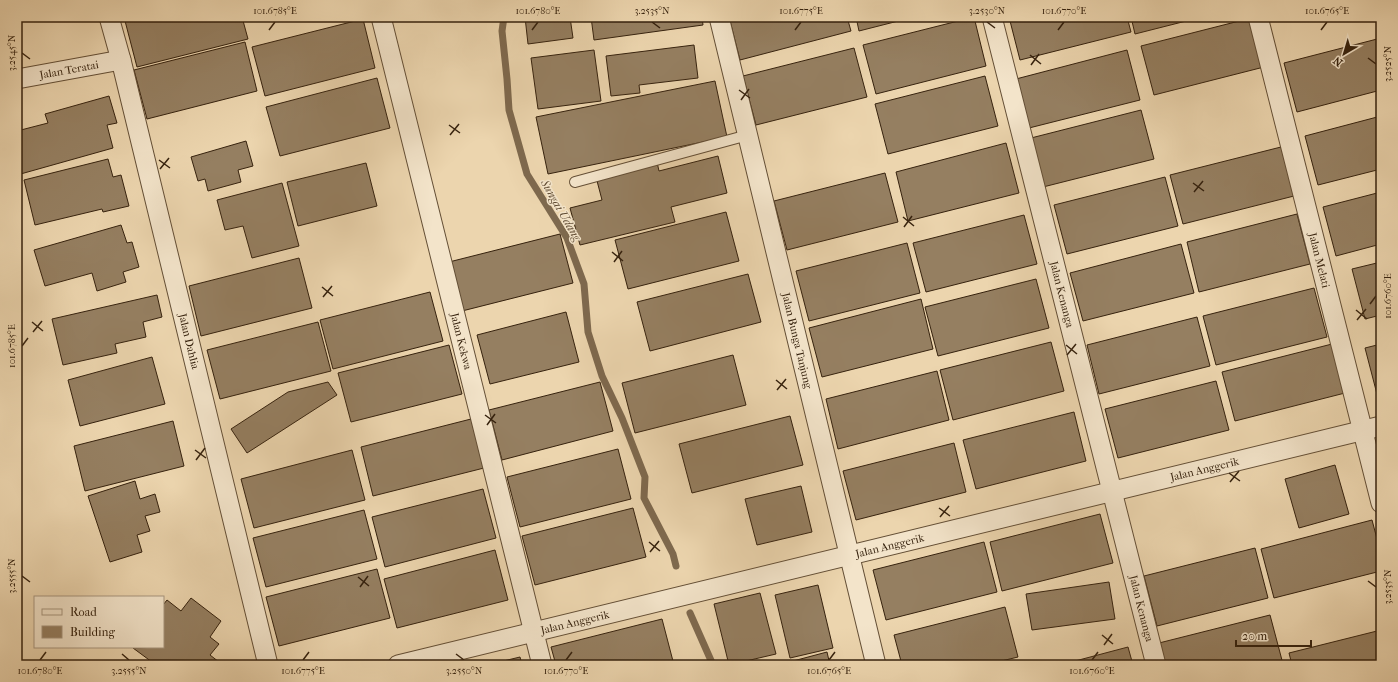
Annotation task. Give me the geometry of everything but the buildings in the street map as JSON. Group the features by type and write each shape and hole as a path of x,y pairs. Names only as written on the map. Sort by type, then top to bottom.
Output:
{"street":[{"name":"Jalan Dahlia","path":"109,17 121,60 268,665"},
{"name":"Jalan Kekwa","path":"381,17 542,665"},
{"name":"Jalan Bunga Tanjung","path":"719,17 876,665"},
{"name":"Jalan Kenanga","path":"992,17 1156,665"},
{"name":"Jalan Melati","path":"1258,17 1372,428 1381,503"},
{"name":"Jalan Teratai","path":"17,79 121,60"},
{"name":"Jalan Anggerik","path":"398,665 1372,428"}],"lane":[{"path":"576,182 748,135"}],"waterway":[{"name":"Sungai Udang","path":"504,17 502,31 509,110 527,174 567,238 584,284 588,332 602,376 622,418 645,477 644,498 673,554 676,566"},
{"name":"Sungai Udang","path":"690,613 713,665"}]}
